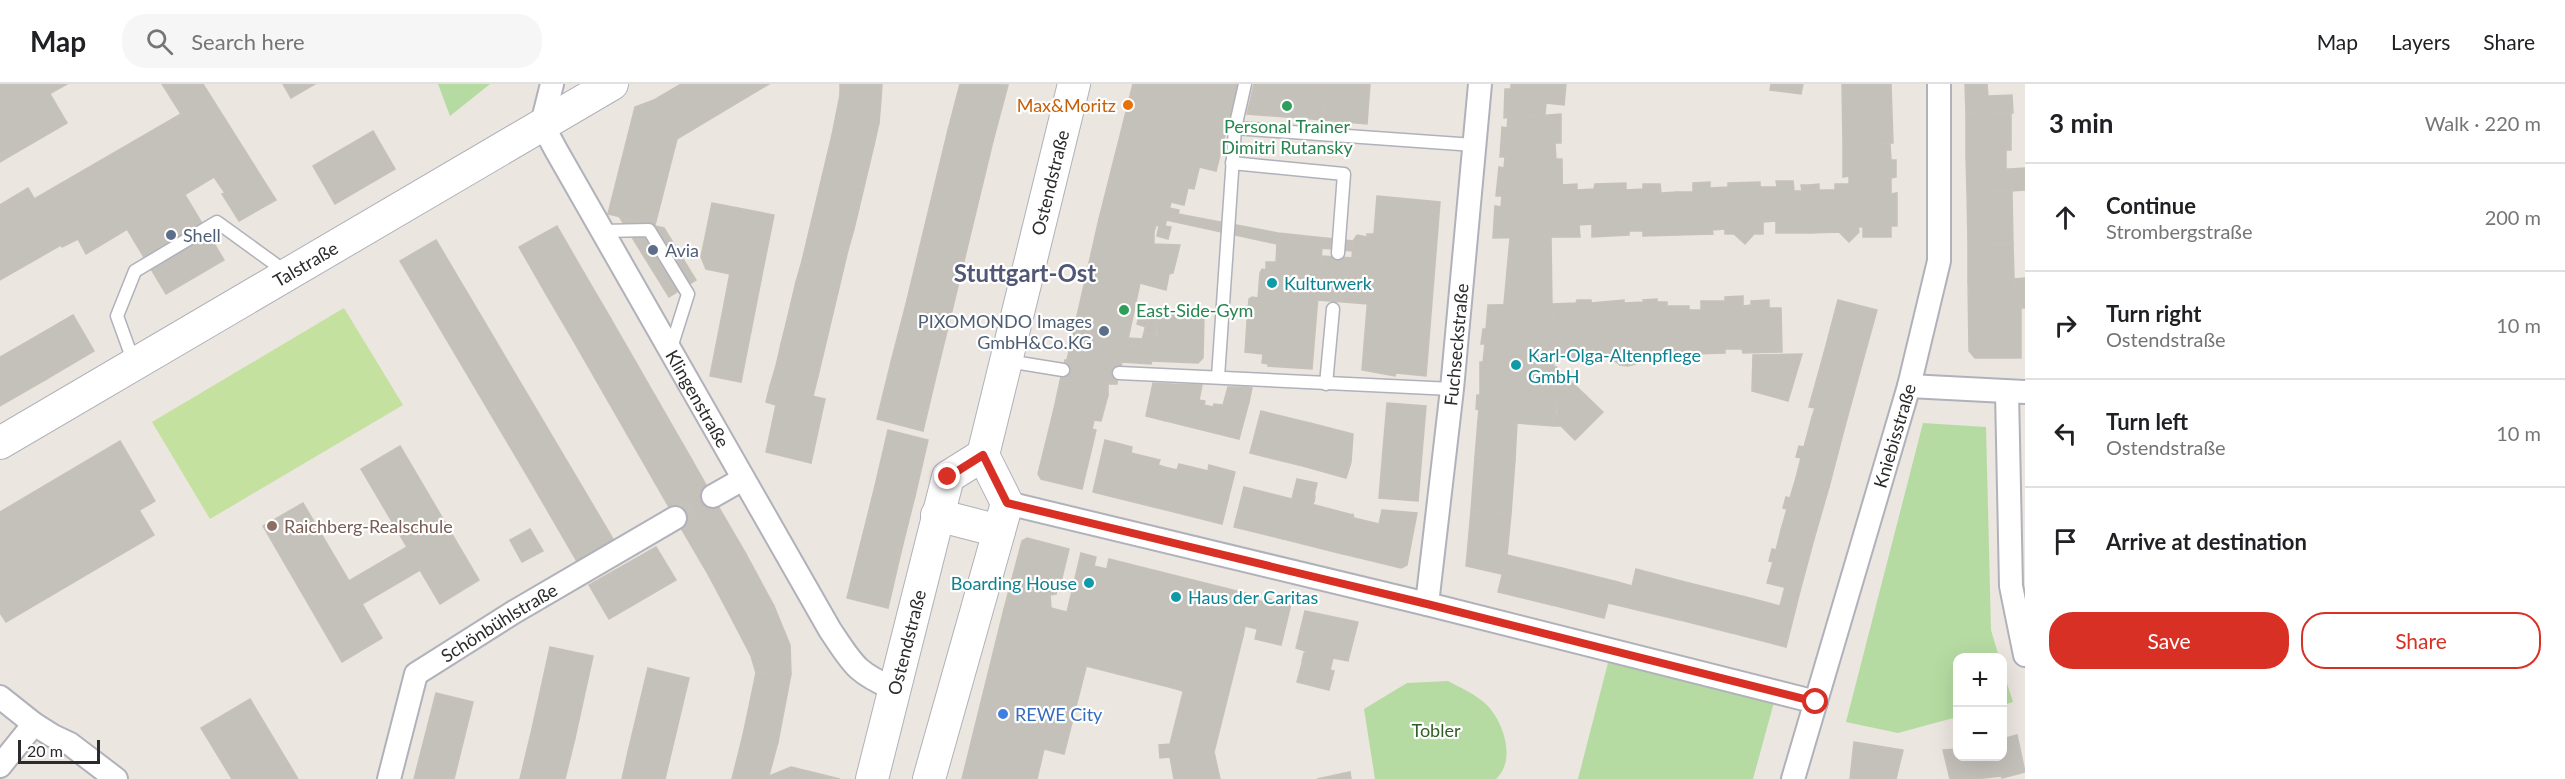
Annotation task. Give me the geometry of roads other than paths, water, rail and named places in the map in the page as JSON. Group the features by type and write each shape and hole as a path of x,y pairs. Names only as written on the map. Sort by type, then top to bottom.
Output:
{"street":[{"path":"542,124 552,84"},
{"name":"Talstraße","path":"0,443 612,84"},
{"name":"Ostendstraße","path":"872,779 948,477 983,455 1074,84"},
{"name":"Fuchseckstraße","path":"1427,604 1452,389 1480,84"},
{"name":"Kniebisstraße","path":"1793,779 1909,386 1939,261 1939,84"},
{"name":"Klingenstraße","path":"542,124 830,630 854,666 867,677 894,689"},
{"path":"1909,386 2016,392 2011,586 2025,655"},
{"path":"929,779 1003,517 983,455"},
{"path":"713,496 743,479"},
{"path":"938,515 1003,517 1427,604 1816,702"},
{"name":"Schönbühlstraße","path":"389,779 416,674 514,612 675,518"},
{"path":"0,697 34,724 70,744 116,779"},
{"path":"0,766 34,724"}],"lane":[{"path":"1218,377 1234,128 1245,84"},
{"path":"1234,128 1474,145"},
{"path":"1232,163 1344,174 1338,253"},
{"path":"135,365 117,316 135,271 217,222 290,274"},
{"path":"603,231 649,230 688,294 670,351"},
{"path":"1326,384 1333,309"},
{"path":"1007,360 1063,370"},
{"path":"1119,373 1452,389"}],"tunnel":[{"path":"675,518 713,496"}],"place":[{"name":"Max&Moritz","path":"1128,105"},
{"name":"Personal Trainer Dimitri Rutansky","path":"1287,106"},
{"name":"Shell","path":"171,235"},
{"name":"Avia","path":"653,250"},
{"name":"Kulturwerk","path":"1272,283"},
{"name":"East-Side-Gym","path":"1124,310"},
{"name":"PIXOMONDO Images GmbH&Co.KG","path":"1104,331"},
{"name":"Karl-Olga-Altenpflege GmbH","path":"1516,365"},
{"name":"Raichberg-Realschule","path":"272,526"},
{"name":"Boarding House","path":"1089,583"},
{"name":"Haus der Caritas","path":"1176,597"},
{"name":"REWE City","path":"1003,714"}],"district":[{"name":"Stuttgart-Ost","path":"1025,272"}],"park label":[{"name":"Tobler","path":"1436,730"}]}
